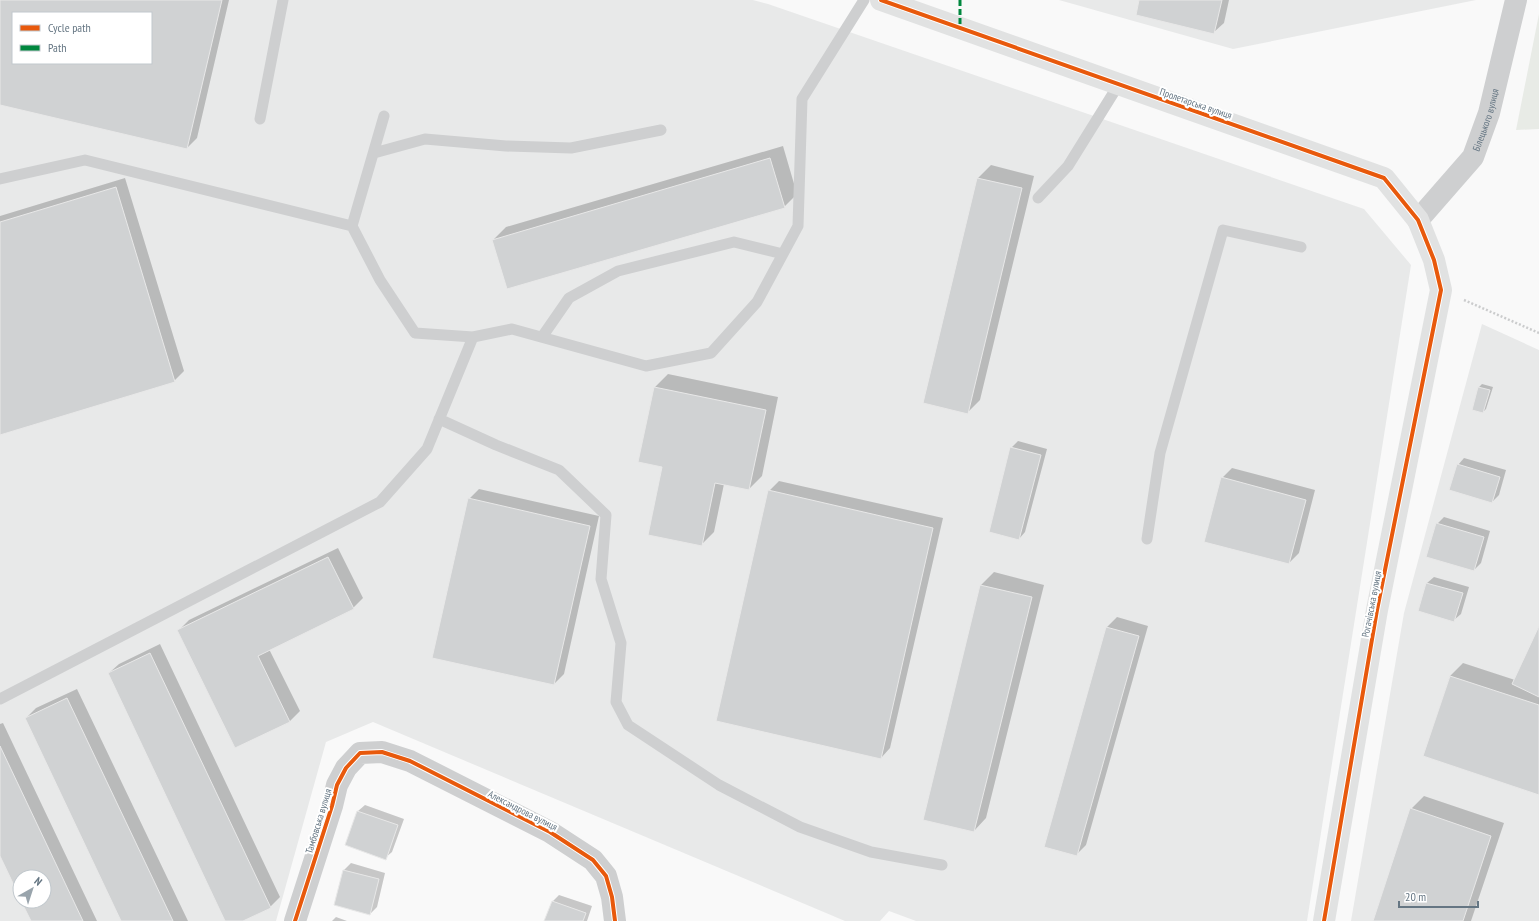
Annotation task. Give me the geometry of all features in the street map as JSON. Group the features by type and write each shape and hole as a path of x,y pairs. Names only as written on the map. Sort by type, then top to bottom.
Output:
{"street":[{"name":"Пролетарська вулиця","path":"881,0 1384,178 1418,220 1434,260 1441,290"},
{"name":"Білецького вулиця","path":"1418,220 1473,157 1489,113 1516,0"},
{"name":"Рогачівська вулиця","path":"1324,921 1377,610 1441,290"},
{"name":"Тамбовська вулиця","path":"295,921 332,806 337,785 346,768 360,753 382,752"},
{"name":"Александрова вулиця","path":"382,752 410,761 550,832 593,860 606,876 612,897 615,921"}],"lane":[{"path":"260,119 283,0"},
{"path":"384,116 352,226 380,280 415,333 473,337 512,329 646,366 711,353 756,302 798,226 802,99 864,0"},
{"path":"1038,198 1068,166 1119,84"},
{"path":"374,153 425,139 506,146 571,148 661,130"},
{"path":"0,179 85,160 352,226"},
{"path":"1147,539 1160,453 1223,230 1301,246"},
{"path":"542,337 569,298 618,271 734,242 783,254"},
{"path":"0,699 380,502 427,449 473,337"},
{"path":"439,419 496,445 559,470 606,515 601,579 621,643 616,702 628,725 718,785 800,827 872,852 942,865"}],"path":[{"path":"1441,290 1539,332"}],"shaded area":[{"path":"0,0 753,0 1364,209 1411,265 1307,921 916,921 889,911 880,921 845,921 373,722 326,742 276,921 0,921"},
{"path":"1059,0 1476,0 1233,49"},
{"path":"1539,14 1539,129 1516,130"},
{"path":"1482,324 1539,350 1539,921 1351,921 1404,613"}],"building":[{"path":"0,0 222,0 187,149 0,105"},
{"path":"1139,0 1222,0 1214,34 1136,15"},
{"path":"770,158 785,208 507,289 492,240"},
{"path":"977,178 1022,188 968,414 923,403"},
{"path":"116,187 175,382 0,435 0,222"},
{"path":"654,387 766,410 749,490 715,483 702,546 648,535 662,467 638,462"},
{"path":"1478,387 1490,390 1483,413 1472,410"},
{"path":"1010,447 1041,455 1019,540 989,532"},
{"path":"1457,464 1500,477 1492,503 1449,490"},
{"path":"1221,477 1306,500 1289,564 1204,542"},
{"path":"768,490 933,528 881,759 716,721"},
{"path":"468,498 590,526 554,685 432,658"},
{"path":"1436,523 1484,537 1474,571 1426,557"},
{"path":"328,557 354,609 258,656 290,722 235,748 177,630"},
{"path":"1426,583 1463,593 1454,622 1418,611"},
{"path":"980,585 1032,597 974,832 923,820"},
{"path":"1539,626 1539,697 1512,684"},
{"path":"1106,627 1139,636 1077,856 1044,847"},
{"path":"150,653 271,908 243,921 225,921 108,673"},
{"path":"1450,676 1539,705 1539,795 1423,756"},
{"path":"67,698 173,921 121,921 25,718"},
{"path":"0,746 83,921 31,921 25,909 52,909 52,869 12,869 12,881 0,856"},
{"path":"1410,808 1491,836 1463,921 1373,921"},
{"path":"357,811 398,825 386,860 345,845"},
{"path":"343,870 379,879 370,915 334,905"},
{"path":"552,901 586,913 583,921 544,921"}],"marked path":[{"path":"960,0 960,28"}],"cycle path":[{"path":"881,0 1384,178 1418,220 1434,260 1441,290 1377,610 1324,921"},
{"path":"295,921 332,806 337,785 346,768 360,753 382,752 410,761 550,832 593,860 606,876 612,897 615,921"}]}
